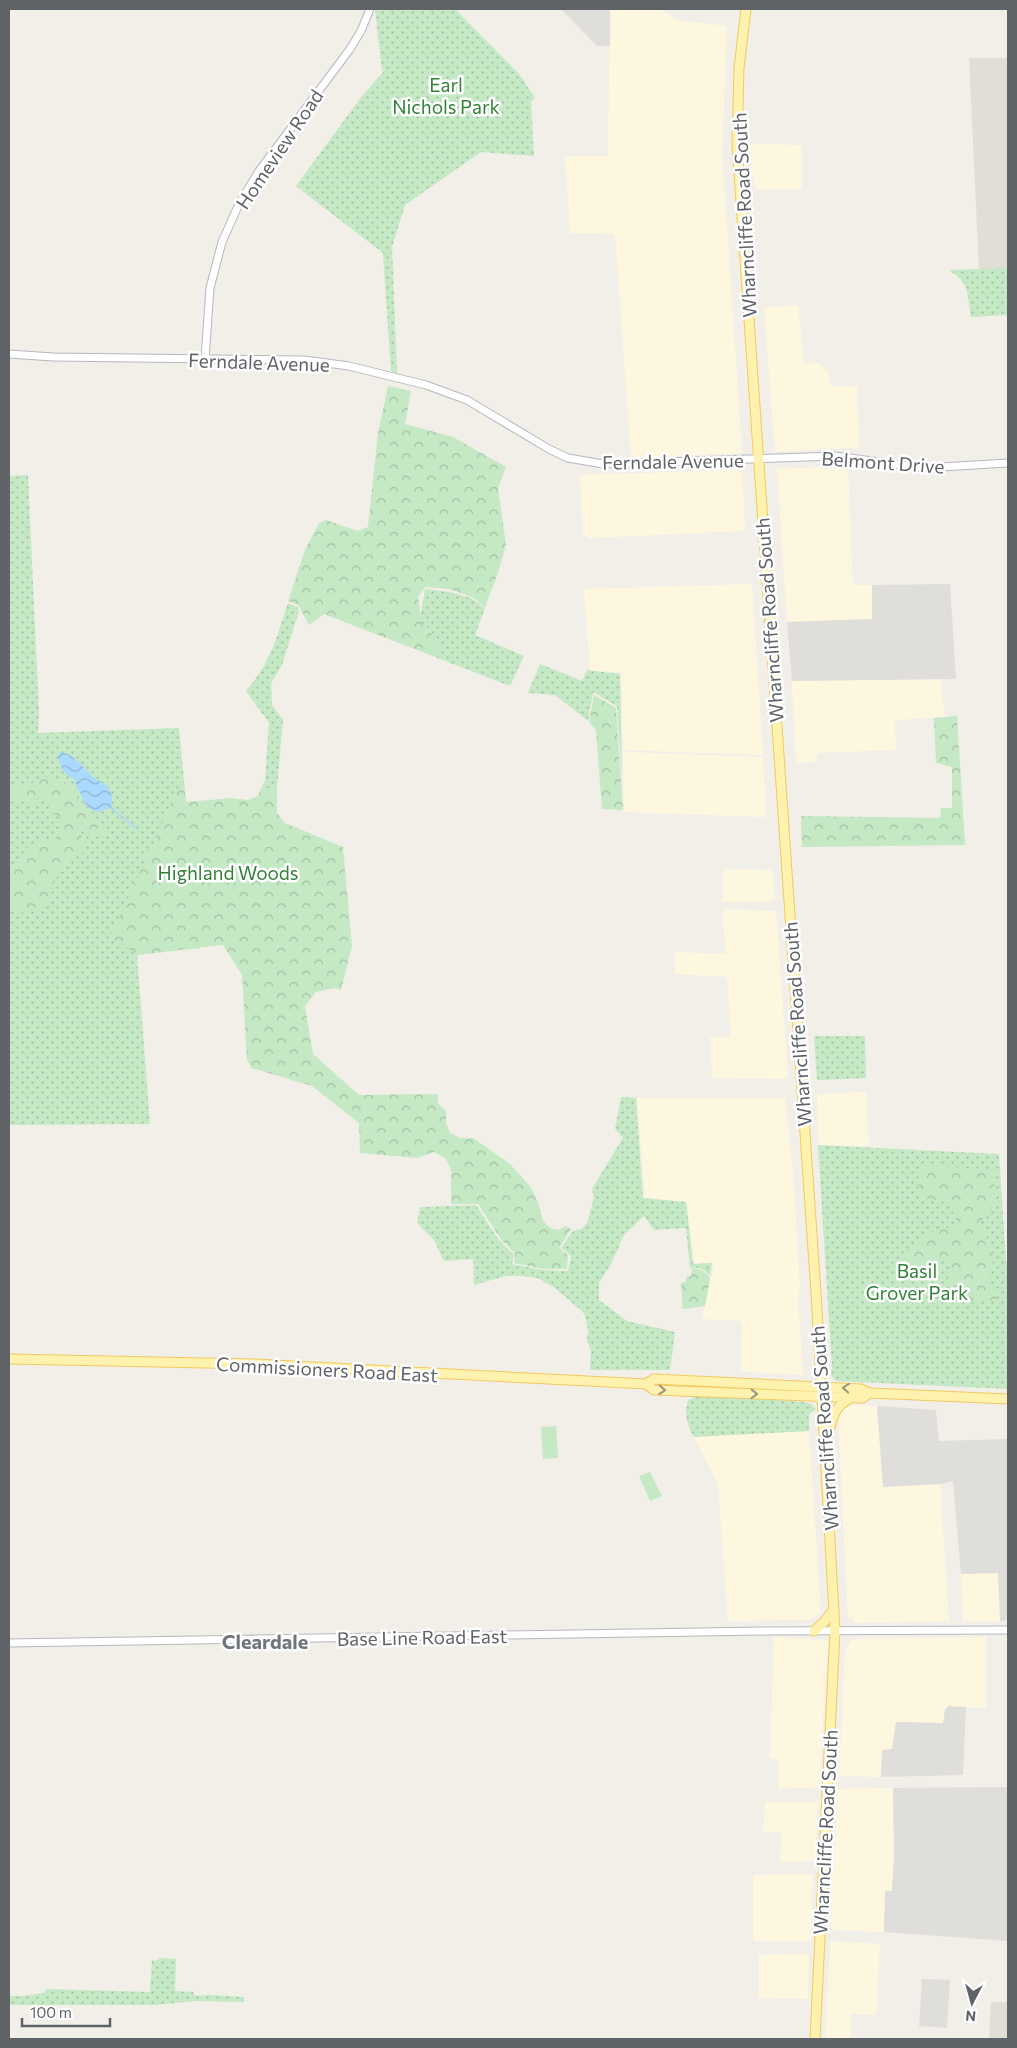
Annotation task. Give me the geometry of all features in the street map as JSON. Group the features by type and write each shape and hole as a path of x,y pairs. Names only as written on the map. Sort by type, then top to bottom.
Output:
{"main road":[{"name":"Wharncliffe Road South","path":"746,9 739,68 737,145 822,1397 835,1631 815,2039"},
{"name":"Commissioners Road East","path":"9,1359 255,1364 646,1384 654,1390 852,1398"},
{"name":"Commissioners Road East","path":"646,1384 654,1379 821,1386 861,1389 870,1393"},
{"path":"825,1446 834,1414 840,1405 852,1398 862,1398 870,1393 1008,1399"},
{"path":"814,1631 834,1609"}],"street":[{"name":"Homeview Road","path":"205,359 210,288 222,242 239,204 259,171 350,49 370,9"},
{"name":"Ferndale Avenue","path":"9,354 54,357 304,360 349,366 426,385 467,400 549,449 568,458 587,462 633,464 758,459"},
{"name":"Belmont Drive","path":"758,459 835,456 924,468 1008,463"},
{"name":"Base Line Road East","path":"9,1643 814,1631 1008,1630"}],"shaded area":[{"path":"561,9 610,9 610,46 597,46"},
{"path":"610,9 662,9 677,20 727,26 722,154 742,453 631,458 615,234 570,233 565,156 608,156"},
{"path":"969,58 1008,58 1008,269 979,269"},
{"path":"748,144 802,145 802,189 755,189"},
{"path":"798,305 804,364 818,363 828,372 831,387 857,386 859,447 775,452 764,308"},
{"path":"848,468 853,585 872,585 872,619 787,622 777,469"},
{"path":"742,470 745,531 589,538 583,533 580,475"},
{"path":"752,584 763,755 623,750 621,672 590,671 584,589"},
{"path":"950,584 956,679 792,681 787,622 872,619 872,585"},
{"path":"940,679 945,717 895,720 896,750 817,753 817,762 796,763 792,681"},
{"path":"623,752 763,757 766,817 624,812"},
{"path":"723,869 772,870 775,898 765,902 722,902"},
{"path":"722,909 776,911 788,1075 784,1079 712,1078 710,1037 731,1038 727,977 675,974 674,952 726,954"},
{"path":"866,1092 869,1146 818,1145 817,1094"},
{"path":"637,1098 785,1098 793,1173 803,1375 741,1372 742,1321 702,1319 714,1264 712,1262 694,1263 687,1202 645,1198"},
{"path":"854,1405 877,1406 883,1487 940,1484 949,1621 854,1623 853,1618 848,1618 838,1418 845,1408"},
{"path":"877,1406 936,1410 939,1441 1006,1439 1008,1431 1008,1620 1000,1621 998,1573 961,1574 953,1481 940,1484 883,1487"},
{"path":"809,1431 821,1613 812,1620 728,1621 718,1484 694,1437"},
{"path":"998,1573 1000,1621 963,1621 961,1574"},
{"path":"774,1637 828,1640 819,1787 778,1789 778,1759 770,1759"},
{"path":"986,1637 986,1708 948,1707 945,1710 943,1723 896,1722 892,1749 882,1750 881,1777 839,1776 845,1650 852,1639"},
{"path":"948,1706 966,1707 963,1775 881,1777 882,1750 892,1749 896,1722 943,1723 945,1710"},
{"path":"1008,1787 1008,1941 884,1932 885,1891 892,1891 894,1855 893,1788"},
{"path":"893,1788 894,1855 892,1891 885,1891 884,1932 832,1930 830,1928 838,1789"},
{"path":"765,1802 818,1802 815,1861 780,1862 781,1831 763,1833"},
{"path":"813,1874 811,1941 753,1941 753,1875"},
{"path":"830,1941 880,1944 876,2015 851,2014 850,2039 825,2039"},
{"path":"809,1954 808,1999 759,1998 759,1955"},
{"path":"922,1979 950,1980 947,2028 919,2026"},
{"path":"991,2002 1008,2002 1008,2039 989,2039"}],"green space":[{"name":"Earl Nichols Park","path":"375,9 455,9 519,74 535,98 531,102 534,156 481,152 405,205 392,247 397,373 391,371 383,253 296,186 362,96 384,71 382,71"},
{"path":"1008,268 1008,315 971,317 968,295 964,285 949,270"},
{"path":"388,386 411,391 405,424 453,437 506,467 498,488 506,545 485,607 472,597 449,589 425,587 418,597 422,624 435,637 440,648 430,655 324,614 309,625 298,605 288,601 305,550 319,523 326,520 357,531 368,527 378,433"},
{"path":"28,475 39,714 38,733 179,728 200,948 137,955 150,1124 9,1125 9,476"},
{"path":"425,589 449,592 471,598 485,608 475,635 524,656 510,686 430,655 440,648 436,637 422,624 421,614"},
{"path":"288,603 297,607 299,611 282,665 271,683 272,705 283,720 277,787 261,789 265,781 269,723 246,691 267,660"},
{"path":"540,664 582,681 587,670 620,674 622,781 617,706 593,692 588,721 555,695 528,693"},
{"path":"594,695 616,708 623,810 602,809 596,730 589,722"},
{"path":"957,716 965,845 802,847 801,816 940,818 941,808 952,808 952,767 936,763 934,718"},
{"path":"43,776 55,780 56,778 74,786 73,794 96,819 107,827 103,838 87,832 87,822 83,823 80,833 86,842 82,856 71,855 68,864 50,886 49,900 41,911 31,909 27,912 19,913 9,903 9,874 24,858 28,846 38,841 59,840 60,817 51,812 50,806 43,797 38,797 36,804 30,806 9,793 9,786 38,782"},
{"name":"Highland Woods","path":"183,778 186,802 232,798 248,800 258,796 261,789 277,787 277,813 285,823 343,847 352,946 341,990 334,988 316,992 305,1006 313,1054 359,1095 438,1094 438,1103 446,1111 446,1123 450,1133 460,1138 473,1138 510,1164 530,1186 538,1202 543,1221 550,1228 558,1230 566,1226 571,1229 559,1248 568,1255 567,1269 543,1269 514,1263 515,1254 500,1238 478,1204 451,1204 451,1169 445,1158 434,1152 417,1158 360,1153 359,1123 312,1086 252,1068 247,1060 242,975 223,945 137,954 110,937"},
{"path":"814,1036 865,1036 866,1078 817,1080"},
{"path":"621,1097 636,1098 643,1198 686,1202 693,1264 712,1263 710,1276 702,1269 690,1268 686,1228 654,1230 644,1216 624,1235 611,1264 599,1283 599,1300 627,1321 675,1332 670,1370 590,1370 591,1351 587,1341 588,1329 584,1313 555,1288 538,1278 522,1276 505,1276 474,1285 473,1259 444,1261 434,1240 417,1223 420,1207 476,1205 498,1239 514,1255 512,1264 542,1270 568,1271 571,1256 561,1248 573,1231 581,1229 587,1223 594,1198 592,1189 623,1138 615,1129"},
{"name":"Basil Grover Park","path":"818,1145 999,1154 1006,1261 1008,1261 1008,1389 836,1381 831,1375"},
{"path":"919,1166 995,1169 993,1206 980,1222 995,1256 988,1275 997,1299 970,1303 947,1281 950,1262 929,1257 921,1273 901,1261 926,1234 958,1225 950,1204 918,1196"},
{"path":"692,1268 702,1271 710,1278 705,1306 683,1309 681,1283 686,1282 686,1277 691,1276"},
{"path":"699,1395 804,1402 811,1404 816,1409 809,1414 809,1431 694,1437 687,1419 686,1410 688,1400"},
{"path":"556,1426 558,1458 543,1459 541,1427"},
{"path":"650,1472 662,1496 650,1501 639,1476"},
{"path":"159,1958 176,1959 175,1991 193,1992 195,1996 244,1997 244,2002 195,2001 156,2005 9,2005 9,1996 44,1993 46,1989 150,1992 152,1960 156,1961"}],"water":[{"path":"60,752 69,755 92,776 107,786 112,795 111,807 141,832 110,808 98,812 86,805 75,780 62,768 58,756"}],"district":[{"name":"Cleardale","path":"265,1641"}]}
